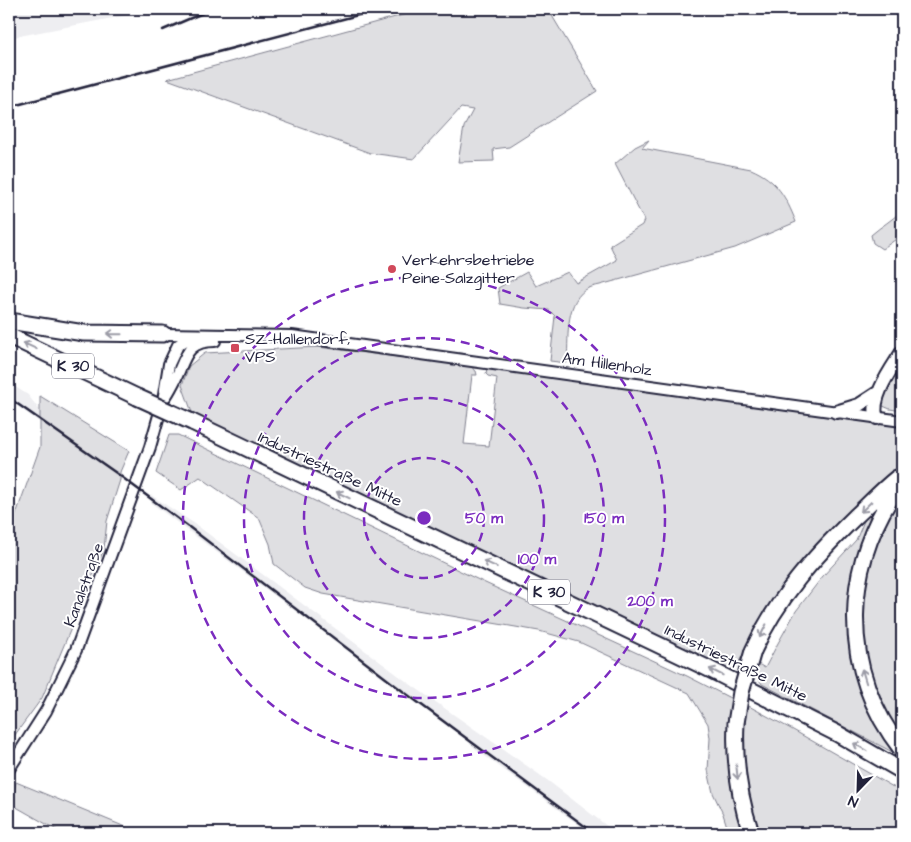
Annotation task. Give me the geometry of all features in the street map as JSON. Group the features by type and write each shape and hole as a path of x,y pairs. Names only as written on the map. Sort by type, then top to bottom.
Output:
{"highway":[{"path":"9,321 84,333 163,334"},
{"name":"Industriestraße Mitte","path":"9,336 706,667 838,734 902,771"},
{"path":"751,833 743,807 737,774 736,723 742,686 753,651 771,615 803,572 839,533 902,474"},
{"path":"902,481 880,516 867,545 858,585 855,612 859,655 867,685 884,722 902,750"}],"main road":[{"path":"877,418 874,411 879,392 902,352"},
{"path":"836,412 859,405 879,392"}],"street":[{"name":"Am Hillenholz","path":"163,334 292,336 902,421"},
{"path":"163,334 178,345 183,358"},
{"path":"178,345 196,334"},
{"name":"Am Hillenholz","path":"183,358 197,343 203,341 269,342 307,339"},
{"name":"Kanalstraße","path":"9,769 46,711 76,650 150,447 163,401 169,364 178,345"},
{"name":"Kanalstraße","path":"163,401 176,380 183,358"}],"shaded area":[{"path":"9,9 159,9 9,38"},
{"path":"425,9 548,9 597,91 509,147 493,149 494,161 458,162 464,127 473,110 461,108 414,159 370,153 167,79"},
{"path":"649,140 642,148 751,169 760,173 780,190 796,222 735,248 587,289 578,297 571,314 567,363 550,361 555,316 549,310 500,304 498,288 527,272 536,286 568,272 576,283 617,260 610,245 642,225 644,220 615,164 635,147"},
{"path":"902,210 902,235 882,249 873,243 871,235"},
{"path":"318,347 470,366 476,371 477,375 472,375 464,444 489,446 497,378 486,374 487,369 491,368 902,426 902,467 781,589 765,612 738,664 732,671 194,418 182,385 189,366 205,353"},
{"path":"902,364 902,411 883,406 881,401"},
{"path":"9,383 28,395 45,417 120,472 120,480 9,400"},
{"path":"40,396 129,451 120,472 120,480 107,521 104,549 42,698 9,743 9,534 40,447"},
{"path":"169,435 178,435 734,700 746,833 729,833 713,793 708,770 710,738 708,724 689,693 579,642 539,631 323,594 305,588 274,564 270,544 259,518 200,477 181,490 156,473"},
{"path":"892,488 883,501 852,640 902,757 762,684 755,674 755,662 765,668 796,611 823,576 856,540 864,521"},
{"path":"902,491 902,740 888,717 877,692 869,665 865,639 864,611 866,584 871,558 882,527"},
{"path":"151,495 195,524 410,684 547,780 616,833 590,833 478,751 463,736 151,503"},
{"path":"745,704 902,792 902,833 756,833 739,748"},
{"path":"16,782 140,833 62,833 11,804"}],"railway":[{"path":"163,30 212,9"},
{"path":"9,107 381,9"},
{"path":"9,398 189,527 404,692 594,833"}],"place":[{"name":"Verkehrsbetriebe Peine-Salzgitter","path":"392,269"},
{"name":"SZ-Hallendorf, VPS","path":"235,348"}]}
